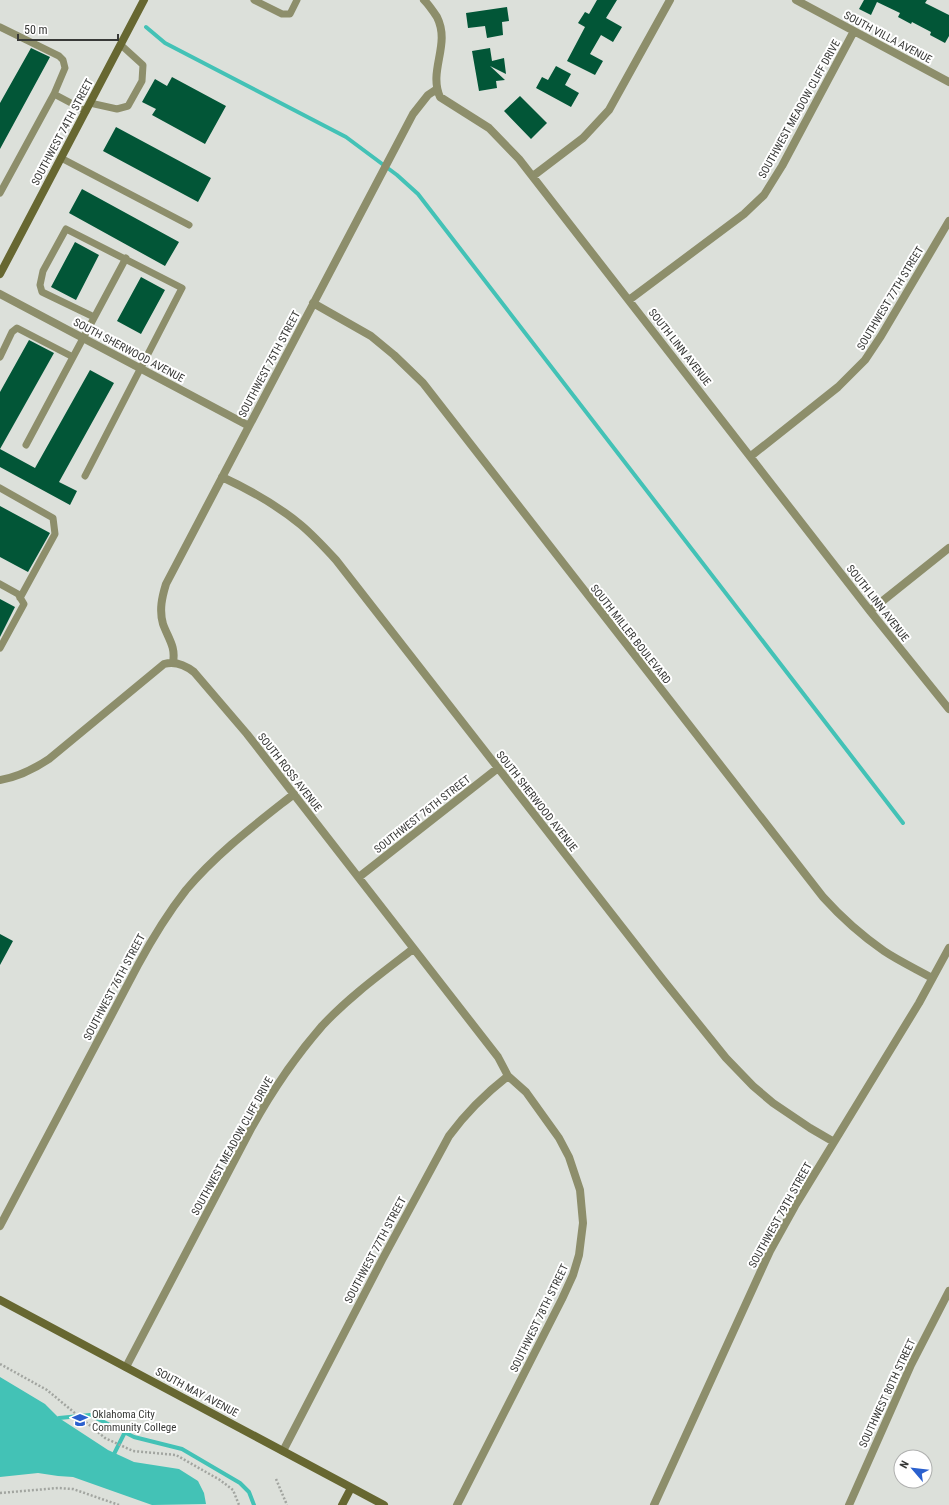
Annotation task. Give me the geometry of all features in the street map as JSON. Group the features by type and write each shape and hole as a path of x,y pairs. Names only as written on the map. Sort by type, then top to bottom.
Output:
{"main road":[{"name":"SOUTHWEST 74TH STREET","path":"0,274 144,0"},
{"name":"SOUTH MAY AVENUE","path":"0,1300 381,1504"},
{"path":"342,1505 351,1488"}],"street":[{"path":"424,0 434,12 441,29 442,47 438,67 437,89"},
{"path":"533,176 583,138 609,110 670,0"},
{"name":"SOUTH VILLA AVENUE","path":"796,0 949,82"},
{"name":"SOUTHWEST MEADOW CLIFF DRIVE","path":"629,300 744,214 764,195 782,166 854,31"},
{"name":"SOUTHWEST 75TH STREET","path":"173,662 174,648 163,622 161,612 163,593 173,569 392,154 418,107 428,95 437,89"},
{"name":"SOUTH LINN AVENUE","path":"437,89 440,97 483,124 500,137 520,159 870,610 949,709"},
{"name":"SOUTHWEST 77TH STREET","path":"751,456 838,387 865,360 881,336 949,221"},
{"name":"SOUTH SHERWOOD AVENUE","path":"0,294 249,426"},
{"name":"SOUTH MILLER BOULEVARD","path":"313,303 371,336 394,355 423,383 823,897 847,922 873,943 932,978"},
{"name":"SOUTH SHERWOOD AVENUE","path":"222,477 244,487 290,517 302,526 336,560 659,975 726,1058 752,1086 810,1128 834,1142"},
{"path":"870,610 949,548"},
{"path":"0,780 21,775 49,759 155,669 164,664 173,662"},
{"name":"SOUTH ROSS AVENUE","path":"173,662 183,665 194,672 247,734 498,1057 508,1076"},
{"name":"SOUTHWEST 76TH STREET","path":"358,877 498,768"},
{"name":"SOUTHWEST 76TH STREET","path":"0,1226 134,972 158,930 187,890 233,842 294,794"},
{"name":"SOUTHWEST 79TH STREET","path":"654,1505 770,1250 904,1027 949,948"},
{"name":"SOUTHWEST MEADOW CLIFF DRIVE","path":"126,1367 252,1127 289,1068 323,1026 337,1012 413,949"},
{"name":"SOUTHWEST 77TH STREET","path":"283,1451 378,1267 443,1147 468,1111 508,1076"},
{"name":"SOUTHWEST 78TH STREET","path":"457,1505 565,1293 576,1265 582,1240 582,1208 580,1190 569,1157 559,1138 526,1092 508,1076"},
{"name":"SOUTHWEST 80TH STREET","path":"849,1505 911,1365 949,1291"}],"lane":[{"path":"254,0 282,14 290,14 297,0"},
{"path":"0,27 58,56 63,60 65,68 54,94 0,193"},
{"path":"54,94 88,107 117,109 128,106 142,81 143,65 121,45"},
{"path":"61,158 190,225"},
{"path":"85,476 142,369 182,288 66,228 43,271 40,285 42,292 94,317"},
{"path":"26,444 126,258"},
{"path":"0,357 12,332 17,328 73,357"},
{"path":"0,488 53,518 55,534 20,598"},
{"path":"0,584 18,594 24,604 0,648"}],"path":[{"path":"0,1364 47,1390 105,1438 132,1451 176,1455 228,1485 233,1490 239,1505"},
{"path":"276,1479 287,1505"},
{"path":"0,1493 51,1488 68,1488 119,1505"}],"water":[{"path":"0,1377 45,1404 59,1418 108,1450 134,1462 179,1469 198,1481 204,1493 206,1504 152,1505 73,1477 38,1473 0,1477"}],"building":[{"path":"597,0 617,0 606,18 622,27 613,42 601,35 590,54 603,61 595,75 567,61 585,27 578,23 585,12 589,14"},
{"path":"864,0 927,0 925,3 949,15 949,36 945,43 930,35 931,32 912,22 911,24 898,17 900,13 877,2 871,15 859,9"},
{"path":"507,7 509,21 502,22 503,35 487,38 485,26 468,28 466,13"},
{"path":"31,48 50,57 0,149 0,103"},
{"path":"490,48 492,61 504,58 506,74 490,66 505,80 496,81 497,88 479,91 472,51"},
{"path":"556,66 571,74 565,85 579,93 571,107 536,88 542,77 548,80"},
{"path":"172,77 226,106 205,144 152,115 156,109 142,102 155,79 167,86"},
{"path":"520,96 547,123 531,139 504,111"},
{"path":"116,127 211,178 198,202 103,151"},
{"path":"82,189 179,242 165,266 69,213"},
{"path":"75,242 99,255 76,300 51,287"},
{"path":"141,277 165,290 141,334 117,321"},
{"path":"29,340 54,353 0,449 0,392"},
{"path":"90,370 114,383 59,482 77,491 70,505 0,467 0,449 35,468"},
{"path":"0,506 50,533 28,572 0,557"},
{"path":"0,599 15,607 0,637"},
{"path":"0,934 13,941 0,965"}],"waterway":[{"path":"146,27 165,43 346,137 397,175 418,194 903,823"},
{"path":"59,1418 90,1415 134,1437 182,1449 240,1483 249,1492 254,1505"},
{"path":"113,1456 128,1426"}],"place":[{"name":"Oklahoma City Community College","path":"80,1420"}]}
